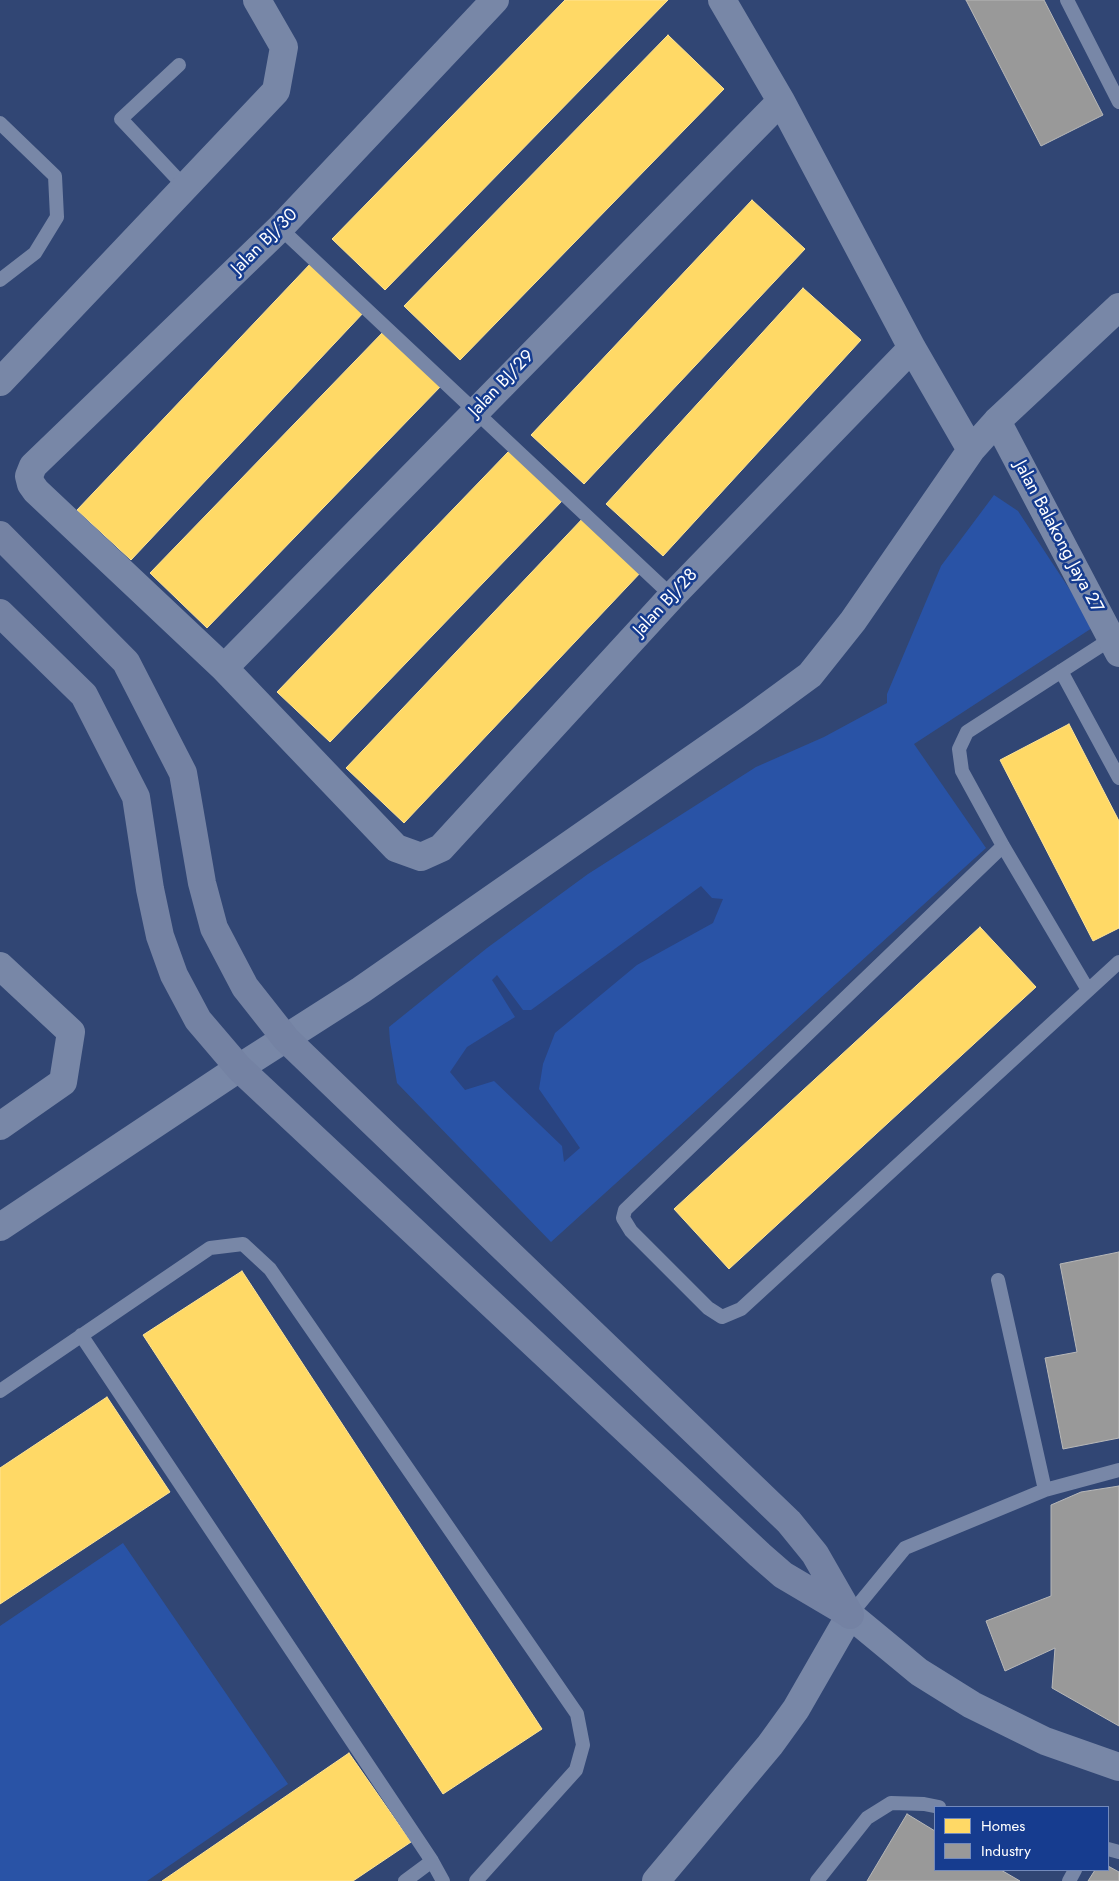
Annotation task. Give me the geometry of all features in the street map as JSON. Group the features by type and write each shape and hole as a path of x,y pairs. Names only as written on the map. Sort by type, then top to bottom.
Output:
{"street":[{"path":"0,382 276,91 284,47 257,0"},
{"name":"Jalan BJ/30","path":"224,668 36,491 28,476 33,466 280,228 495,0"},
{"path":"722,0 781,101 912,348 971,450"},
{"name":"Jalan BJ/29","path":"224,668 781,101"},
{"path":"0,1227 239,1068 361,990 734,731 810,675 853,621 971,450 997,420 1119,307"},
{"name":"Jalan BJ/28","path":"224,668 396,848 421,857 441,848 672,596 912,348"},
{"name":"Jalan Balakong Jaya 27","path":"997,420 1115,646"},
{"path":"0,534 126,662 183,773 202,883 214,928 245,987 286,1038 790,1522 815,1554 850,1615"},
{"path":"0,613 84,695 136,797 160,936 174,976 198,1020 239,1068 760,1555 783,1574 850,1615 919,1672 972,1705 1045,1740 1119,1767"},
{"path":"0,966 71,1032 62,1082 0,1126"},
{"path":"656,1881 770,1745 796,1709 850,1615"}],"lane":[{"path":"1067,0 1119,102"},
{"path":"180,65 121,119 185,187"},
{"path":"0,123 55,176 57,217 35,254 0,280"},
{"path":"280,228 672,596"},
{"path":"1088,990 1003,846 962,770 959,749 967,732 1061,671 1115,646"},
{"path":"1061,671 1119,778"},
{"path":"1003,846 625,1210 623,1218 631,1231 708,1308 722,1317 740,1309 1119,962"},
{"path":"0,1391 210,1248 243,1244 270,1269 577,1714 583,1745 576,1770 476,1881"},
{"path":"998,1280 1046,1490"},
{"path":"81,1335 432,1861 443,1881"},
{"path":"850,1615 905,1548 1046,1490 1119,1470"},
{"path":"817,1881 867,1818 892,1803 934,1806"},
{"path":"405,1881 432,1861"}],"shaded area":[{"path":"994,495 1018,511 1076,599 1092,628 914,744 986,848 551,1242 397,1083 389,1027 487,948 588,874 756,767 824,737 887,703 887,694 941,566"},
{"path":"701,886 712,898 723,899 713,923 637,965 555,1033 543,1064 539,1089 580,1148 564,1162 562,1146 494,1081 465,1090 450,1072 467,1047 515,1017 492,980 497,975 523,1010 531,1010"},
{"path":"123,1543 288,1784 147,1881 0,1881 0,1626"}],"building: Homes":[{"path":"565,0 668,0 385,290 332,239"},
{"path":"668,35 724,89 460,360 404,306"},
{"path":"752,200 805,249 584,484 531,435"},
{"path":"312,262 365,311 131,560 77,510"},
{"path":"803,288 861,340 663,556 606,504"},
{"path":"385,330 442,385 207,628 150,573"},
{"path":"509,451 562,501 330,742 277,692"},
{"path":"585,516 643,570 404,823 346,768"},
{"path":"1069,724 1119,821 1119,928 1093,941 1000,760"},
{"path":"980,927 1036,987 729,1269 674,1209"},
{"path":"242,1271 542,1729 443,1794 143,1335"},
{"path":"107,1397 170,1492 0,1604 0,1468"},
{"path":"349,1753 411,1842 353,1881 162,1881"}],"building: Industry":[{"path":"966,0 1044,0 1103,115 1041,146"},
{"path":"1119,1252 1119,1438 1063,1449 1045,1358 1077,1352 1060,1264"},
{"path":"1119,1486 1119,1726 1052,1688 1055,1648 1005,1671 986,1621 1051,1596 1051,1505 1081,1492"},
{"path":"907,1814 934,1830 934,1871 1003,1871 1020,1881 867,1881"},
{"path":"1109,1867 1119,1872 1119,1881 1088,1881 1094,1871 1109,1871"}]}
